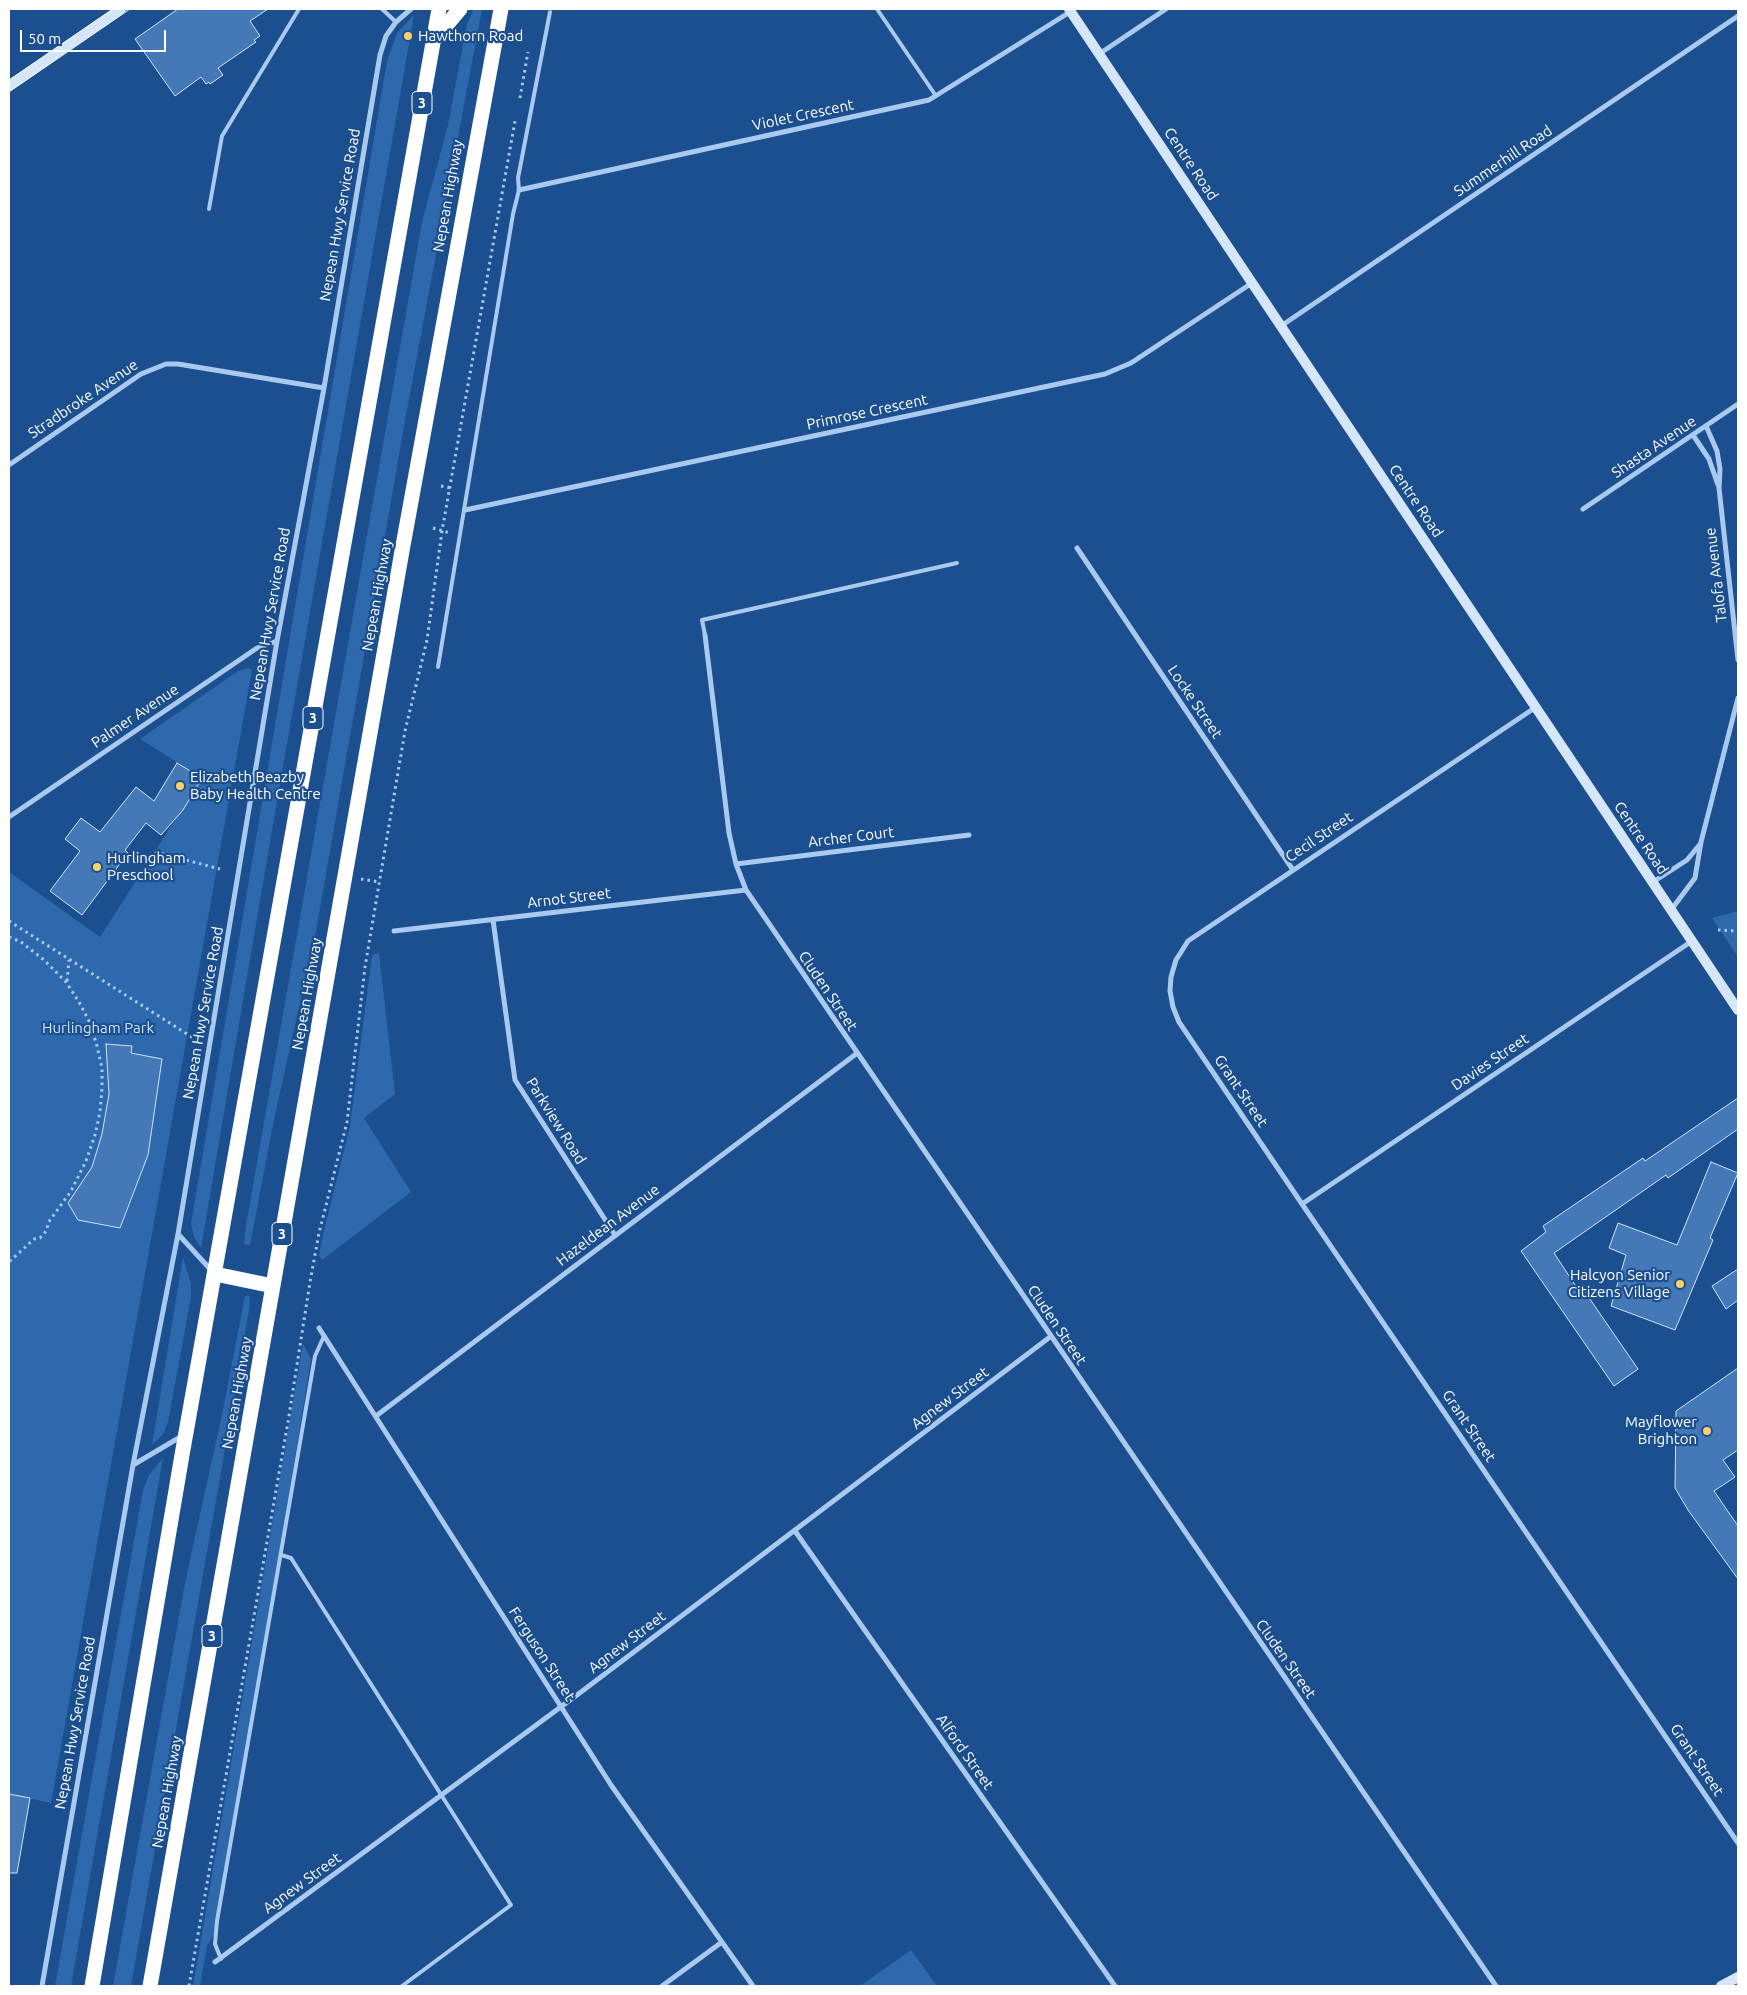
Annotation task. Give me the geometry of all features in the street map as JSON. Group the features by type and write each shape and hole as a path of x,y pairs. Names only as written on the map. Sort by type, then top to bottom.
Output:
{"highway":[{"name":"3","path":"92,1986 186,1434 439,9"},
{"path":"433,41 460,9"},
{"name":"Nepean Highway","path":"150,1986 400,560 502,9"},
{"path":"215,1274 273,1286"}],"main road":[{"path":"9,86 121,9"},
{"name":"Centre Road","path":"1070,10 1738,1010"},
{"path":"1721,1986 1738,1977"}],"street":[{"name":"Nepean Hwy Service Road","path":"42,1986 133,1465 178,1234 277,641 324,388 380,54 386,36 396,22 411,9"},
{"path":"1099,54 1166,9"},
{"name":"Violet Crescent","path":"519,190 936,97 1070,10"},
{"name":"Summerhill Road","path":"1281,326 1738,16"},
{"name":"Primrose Crescent","path":"465,510 1105,374 1130,363 1252,283"},
{"name":"Stradbroke Avenue","path":"9,465 141,374 166,364 178,364 324,388"},
{"name":"Shasta Avenue","path":"1583,509 1738,404"},
{"name":"Talofa Avenue","path":"1706,426 1717,451 1720,469 1719,488 1738,660"},
{"name":"Talofa Avenue","path":"1693,435 1709,459 1719,488"},
{"name":"Locke Street","path":"1077,548 1293,870"},
{"name":"Cluden Street","path":"705,635 729,833 736,864 746,890 856,1054 1496,1986"},
{"name":"Palmer Avenue","path":"9,816 257,648 277,641"},
{"path":"1671,910 1695,878 1701,842 1738,698"},
{"name":"Cecil Street","path":"1179,1022 1173,1007 1170,991 1176,960 1182,949 1197,934 1536,707"},
{"name":"Archer Court","path":"736,864 969,835"},
{"path":"1653,882 1687,860 1701,842"},
{"name":"Arnot Street","path":"394,931 746,890"},
{"name":"Parkview Road","path":"493,920 516,1080 615,1235"},
{"name":"Davies Street","path":"1302,1204 1692,941"},
{"name":"Grant Street","path":"1179,1022 1738,1843"},
{"name":"Hazeldean Avenue","path":"376,1416 856,1054"},
{"path":"178,1234 215,1274"},
{"name":"Ferguson Street","path":"319,1328 632,1817 753,1986"},
{"name":"Agnew Street","path":"218,1960 561,1707 1050,1337"},
{"path":"133,1465 186,1434"},
{"name":"Alford Street","path":"795,1531 1115,1986"},
{"path":"662,1986 722,1942"}],"lane":[{"path":"209,210 222,136 299,9"},
{"path":"382,9 396,22"},
{"path":"877,9 936,97"},
{"path":"438,667 513,214 519,190 518,178 550,12"},
{"path":"705,635 702,620 957,563"},
{"path":"218,1960 215,1944 217,1922 315,1356 324,1336"},
{"path":"281,1555 291,1558 511,1905 402,1986"}],"path":[{"path":"519,104 530,44"},
{"path":"189,1986 288,1422 310,1282 348,1122 364,968 405,731 427,640 442,531 517,112"},
{"path":"155,852 220,869"},
{"path":"9,921 209,1048"},
{"path":"1718,930 1738,931"},
{"path":"9,937 21,942 66,982 90,1023 102,1068 100,1112 86,1161 71,1191 48,1223 47,1230 40,1238 34,1239 9,1262"},
{"path":"66,982 69,960"}],"green space":[{"path":"474,9 482,9 406,415 316,931 273,1124 250,1245 244,1244 422,222 448,125 467,24"},
{"path":"414,15 201,1248 194,1237 191,1224 387,61 397,33"},
{"name":"Hurlingham Park","path":"248,668 252,670 51,1803 9,1794 9,872 100,937 202,778 140,739 238,671"},
{"path":"1738,911 1738,957 1712,918"},
{"path":"379,953 395,1094 364,1118 411,1192 322,1260 319,1255 322,1239 350,1126 372,955"},
{"path":"183,1257 191,1284 191,1297 168,1422 163,1434 152,1445"},
{"path":"245,1296 249,1296 250,1304 131,1986 113,1986 185,1583 224,1405"},
{"path":"303,1344 311,1359 218,1928 207,1946 200,1986 193,1986"},
{"path":"163,1458 71,1986 55,1986 143,1490 149,1475"},
{"path":"911,1950 937,1986 860,1986"}],"building":[{"path":"178,9 268,9 250,21 260,36 254,40 256,42 218,68 223,75 210,84 209,82 206,84 201,77 175,96 135,39"},
{"path":"177,763 202,778 183,810 161,835 146,823 125,850 128,853 82,915 50,891 80,851 65,839 81,818 100,832 136,787 154,801"},
{"path":"106,1044 132,1046 131,1053 162,1059 148,1155 120,1228 78,1220 68,1203 92,1167 102,1134 109,1094"},
{"path":"1738,1098 1738,1129 1668,1178 1666,1175 1554,1253 1579,1291 1583,1289 1638,1369 1614,1386 1521,1251 1546,1232 1543,1226 1643,1158 1645,1161"},
{"path":"1711,1162 1738,1173 1710,1238 1713,1240 1675,1330 1611,1306 1626,1255 1609,1248 1618,1223 1677,1245"},
{"path":"1738,1269 1738,1300 1726,1309 1712,1286"},
{"name":"Mayflower Brighton","path":"1738,1368 1738,1450 1723,1460 1735,1477 1714,1491 1738,1526 1738,1579 1688,1510 1675,1488 1676,1411"},
{"path":"9,1794 30,1798 17,1873 9,1873"}],"tram line":[{"path":"9,80 113,9"},
{"path":"9,92 130,9"}],"place":[{"name":"Hawthorn Road","path":"408,36"},
{"name":"Elizabeth Beazby Baby Health Centre","path":"180,786"},
{"name":"Hurlingham Preschool","path":"97,867"},
{"name":"Halcyon Senior Citizens Village","path":"1680,1284"},
{"name":"Mayflower Brighton","path":"1707,1431"}]}
